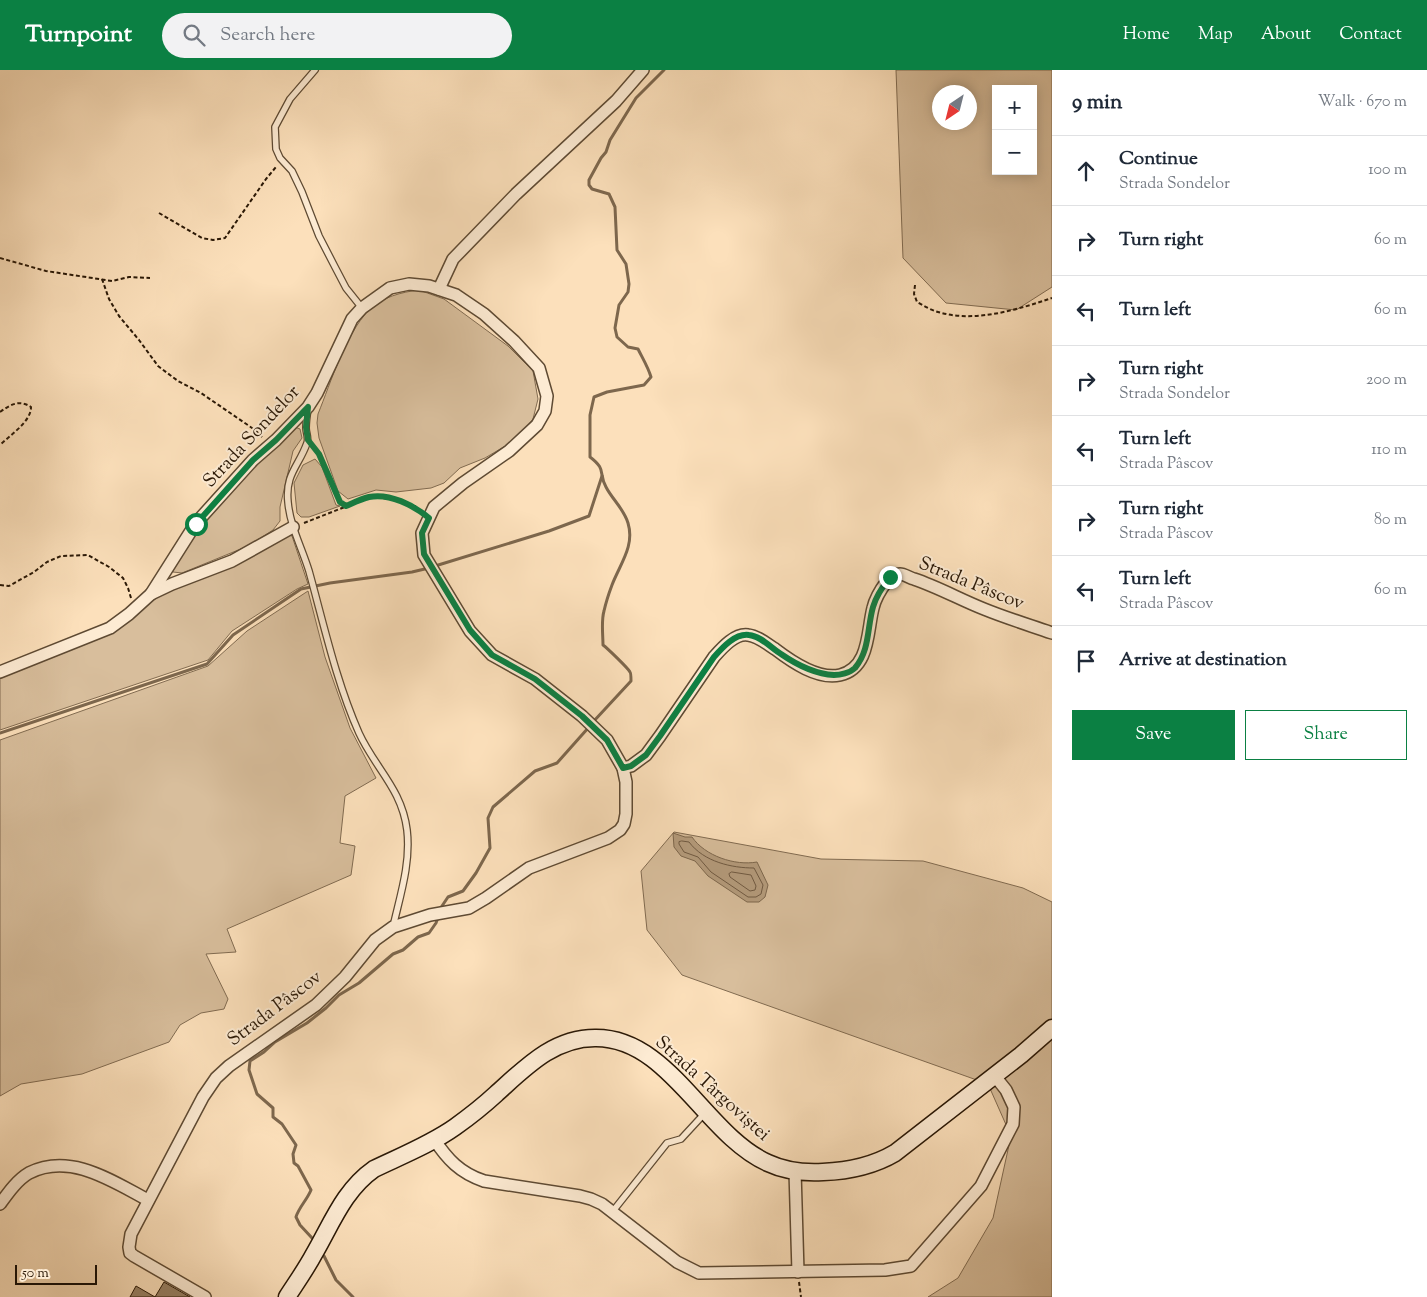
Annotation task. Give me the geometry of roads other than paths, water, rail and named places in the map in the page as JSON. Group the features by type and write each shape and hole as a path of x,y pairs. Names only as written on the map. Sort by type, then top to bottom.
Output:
{"main road":[{"name":"Strada Târgoviștei","path":"287,1297 355,1184 374,1169 453,1129 541,1054 559,1045 575,1040 595,1038 625,1044 651,1058 681,1084 705,1113 751,1154 769,1164 796,1171 831,1172 867,1166 882,1161 1021,1055 1052,1028"}],"street":[{"path":"439,289 453,259 516,194 616,101 643,70"},
{"name":"Strada Sondelor","path":"0,672 110,628 129,614 151,594 196,524 253,460 272,444 308,407 317,393 352,319 362,308 390,288 409,284 429,286 456,295 484,314 514,341 539,368 547,396 545,411 537,425 509,451 462,483 434,507 422,533 424,554 470,630 492,655 535,679 582,716 607,740 623,768"},
{"path":"151,594 232,561 293,527"},
{"name":"Strada Pâscov","path":"205,1297 130,1253 129,1247 131,1234 148,1200 203,1097 216,1078 245,1054 316,1005 345,977 375,940 393,927 430,915 468,908 486,898 529,868 608,838 620,830 624,824 626,814 626,782 623,768 631,766 646,755 714,657 725,645 737,637 748,634 759,638 782,655 811,671 823,675 839,675 853,670 862,657 873,607 879,594 890,577 899,574 986,610 1052,633"},
{"path":"434,1139 451,1163 471,1177 484,1181 592,1198 613,1211 630,1227 677,1262 699,1273 885,1270 911,1266 981,1186 1013,1124 1014,1107 1006,1090 994,1075"},
{"path":"0,1204 28,1174 49,1166 71,1166 102,1175 148,1200"},
{"path":"796,1171 798,1272"}],"lane":[{"path":"315,70 290,99 275,127 276,149 280,158 292,171 319,236 346,288 362,308"},
{"path":"308,407 306,427 308,440 293,469 288,485 288,503 293,527 308,569 339,681 360,735 394,788 403,811 407,831 407,860 393,927"},
{"path":"613,1211 667,1143 681,1140 705,1113"}],"water":[{"path":"673,833 692,837 698,844 721,858 748,863 757,862 768,885 765,897 759,902 747,902 708,876 695,861 681,856 674,847"}],"waterway":[{"path":"593,722 631,681 631,674 628,670 603,645 602,628 606,604 612,585 626,555 630,531 624,513 606,487 599,465 590,457 590,415 594,397 607,392 644,385 651,377 638,349 628,347 617,337 615,328 619,305 628,292 629,284 626,264 617,250 615,207 609,194 592,189 589,185 589,180 606,152 610,140 636,98 664,70"},
{"path":"435,566 549,531 589,516 602,476"},
{"path":"0,733 207,664 233,635 301,589 429,568"},
{"path":"440,909 448,897 463,891 490,848 488,818 493,807 535,771 557,763 589,727"},
{"path":"312,1238 300,1225 296,1217 311,1190 298,1166 294,1163 293,1154 296,1145 282,1124 273,1117 273,1108 257,1094 249,1070 250,1061 275,1042 307,1023 339,995 359,983 393,954 403,950 418,937 429,933 439,915"},
{"path":"324,1256 336,1280 353,1297"}]}
